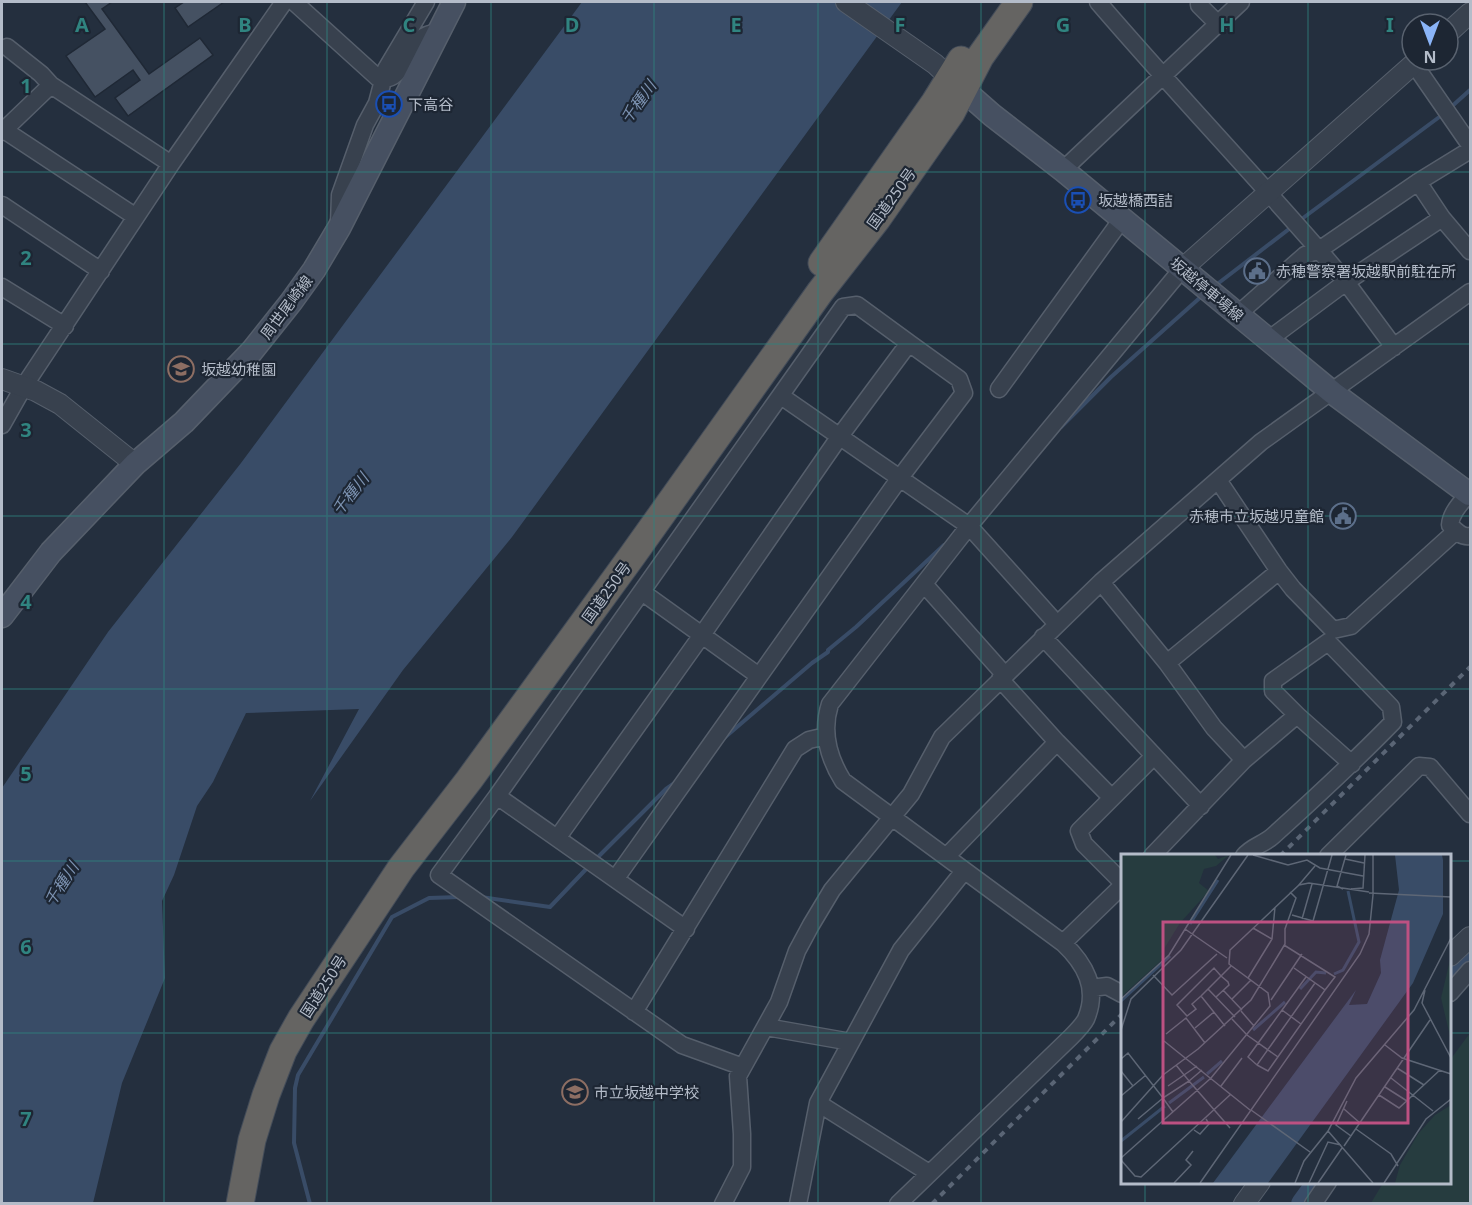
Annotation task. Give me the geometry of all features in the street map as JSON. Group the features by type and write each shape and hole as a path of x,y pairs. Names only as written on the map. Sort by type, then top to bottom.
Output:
{"highway":[{"name":"国道250号","path":"223,1203 236,1136 265,1055 285,1013 390,857 460,767 620,548 806,287 1000,2"},
{"name":"国道250号","path":"949,77 980,57 1019,2"},
{"name":"国道250号","path":"240,1203 252,1140 266,1095 283,1051 308,1010 400,868 469,780 639,547 820,292 877,219 951,113 949,77"}],"main road":[{"name":"周世尾崎線","path":"2,616 51,552 135,464 184,422 252,351 314,270 339,228 454,2"},
{"name":"坂越停車場線","path":"949,77 1333,393 1470,493"}],"street":[{"path":"2,425 24,386 171,164 284,2"},
{"path":"294,2 378,78 393,77 418,41 440,31"},
{"path":"339,228 337,216 340,195 365,125 377,103 390,60 426,2"},
{"path":"846,2 949,77"},
{"path":"1098,2 1162,77 1269,192 1319,250 1394,347"},
{"path":"1198,2 1198,5 1218,24"},
{"path":"1063,170 1241,2"},
{"path":"7,47 51,85 171,164"},
{"path":"897,1203 1071,1037 1085,1020 1091,999 1091,988 1087,973 1078,957 1063,943 843,781 833,764 826,736 825,717 830,704 969,526 1182,269 1405,72"},
{"path":"1423,72 1470,145"},
{"path":"51,85 3,131 136,217"},
{"path":"1238,315 1305,255 1319,250 1418,182 1470,150"},
{"path":"1418,182 1442,218 1470,251"},
{"path":"2,205 101,271"},
{"path":"1268,340 1346,282 1442,218"},
{"path":"999,389 1122,219"},
{"path":"2,287 65,326"},
{"path":"723,1203 742,1167 738,1076 779,1002 797,951 832,890 911,794 942,737 1101,582 1261,442 1333,393 1470,292"},
{"path":"616,878 899,479 964,393 959,379 856,305 843,307 782,396 439,875 682,1046 743,1067"},
{"path":"558,837 840,436 909,343"},
{"path":"2,379 48,396 76,415 135,464"},
{"path":"782,396 969,526 1057,624"},
{"path":"1218,480 1279,571 1330,636 1391,707 1393,722 1352,764 1270,839 1246,854"},
{"path":"1352,764 1273,691 1273,681 1330,636 1351,626 1463,533 1450,525 1451,517 1470,493"},
{"path":"1167,663 1279,571"},
{"path":"1101,582 1167,663 1214,729 1244,760"},
{"path":"924,584 1057,742 1111,797"},
{"path":"642,592 759,676"},
{"path":"1043,637 1201,806"},
{"path":"1153,854 1244,760 1297,715"},
{"path":"634,1012 795,749 809,740 826,736"},
{"path":"946,857 1057,742"},
{"path":"1121,883 1084,844 1079,831 1154,756"},
{"path":"1329,854 1419,766 1430,767 1470,814"},
{"path":"497,796 686,929"},
{"path":"798,1203 818,1103 901,950 964,871"},
{"path":"1063,943 1121,885"},
{"path":"1451,954 1470,937"},
{"path":"1451,991 1470,970"},
{"path":"1091,988 1107,986 1121,993"},
{"path":"766,1027 851,1042"},
{"path":"818,1103 929,1173"},
{"path":"1244,1203 1258,1184"},
{"path":"1313,1203 1327,1184"}],"green space":[{"path":"1470,1033 1470,1203 1371,1203 1382,1184 1451,1184 1451,1059"}],"water":[{"name":"千種川","path":"582,2 902,2 512,537 403,670 310,801 359,709 246,713 213,782 197,806 174,875 162,901 165,978 122,1083 93,1203 2,1204 2,788 108,632 241,463"}],"building":[{"path":"85,2 112,2 102,9 149,74 200,38 213,55 128,116 115,98 140,80 133,70 95,97 66,56 105,29"},
{"path":"184,2 224,2 188,27 175,8"}],"waterway":[{"path":"1450,108 1470,90"},
{"path":"1299,221 1442,115"},
{"path":"1216,285 1293,226"},
{"path":"1061,427 1111,377 1203,295"},
{"path":"723,739 828,652 944,545"},
{"path":"595,860 666,789 676,782"},
{"path":"481,897 550,907 590,865"},
{"path":"310,1204 294,1143 295,1088 298,1075 392,917 429,898 459,897"},
{"path":"1451,978 1470,956"},
{"path":"1303,1204 1318,1184"}],"railway":[{"path":"1282,854 1470,667"},
{"path":"932,1204 1121,1015"}],"place":[{"name":"下高谷","path":"389,104"},
{"name":"坂越橋西詰","path":"1078,200"},
{"name":"赤穂警察署坂越駅前駐在所","path":"1257,271"},
{"name":"坂越幼稚園","path":"181,369"},
{"name":"赤穂市立坂越児童館","path":"1343,516"},
{"name":"市立坂越中学校","path":"575,1092"}]}
